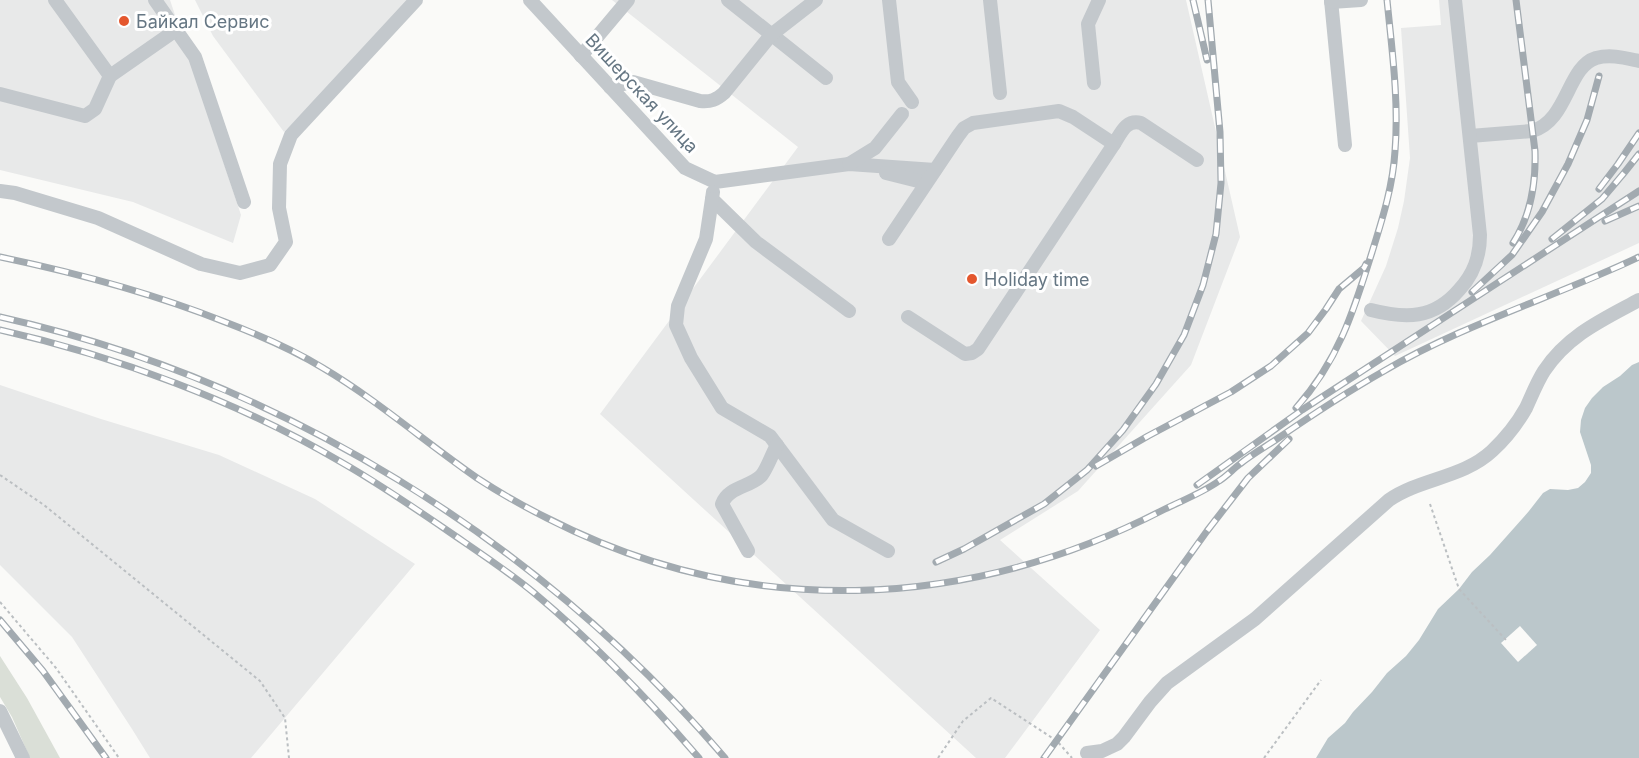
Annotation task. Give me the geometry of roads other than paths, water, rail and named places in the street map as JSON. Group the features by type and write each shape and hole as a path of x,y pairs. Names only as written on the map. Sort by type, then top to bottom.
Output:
{"street":[{"path":"55,0 110,76"},
{"path":"155,0 195,57 244,202"},
{"path":"0,190 98,218 201,264 240,273 270,265 286,242 279,208 280,164 291,135 417,0"},
{"name":"Вишерская улица","path":"530,0 685,168 715,182"},
{"path":"581,56 628,0"},
{"path":"728,0 826,78"},
{"path":"610,87 633,82 700,102 710,102 724,93 771,34 816,0"},
{"path":"889,0 898,82 912,102"},
{"path":"990,0 1000,93"},
{"path":"1094,83 1088,24 1099,0"},
{"path":"1345,145 1331,1 1361,0"},
{"path":"1371,310 1400,315 1429,312 1443,306 1467,281 1477,261 1480,235 1455,0"},
{"path":"0,94 85,116 95,109 110,76 176,30"},
{"path":"1470,136 1539,129 1554,117 1576,77 1584,65 1591,60 1613,57 1639,61"},
{"path":"889,239 964,128 973,123 1059,111 1073,117 1114,144"},
{"path":"849,164 875,148 902,114"},
{"path":"908,317 966,354 978,349 1124,128 1130,123 1141,123 1197,160"},
{"path":"849,164 926,183"},
{"path":"888,550 833,520 770,436 722,408 690,358 676,325 678,306 706,239 715,182 849,164 935,170"},
{"path":"712,199 756,242 849,311"},
{"path":"1087,753 1102,751 1117,744 1167,683 1260,614 1398,493 1462,471 1492,452 1514,426 1543,372 1558,352 1587,328 1639,300"},
{"path":"748,551 722,504 730,493 761,476 777,445"},
{"path":"0,711 23,758"}],"railway":[{"path":"1193,0 1207,60"},
{"path":"936,562 1044,504 1087,470 1123,430 1156,384 1184,335 1203,285 1216,234 1221,183 1220,132 1208,0"},
{"path":"1296,408 1324,371 1344,333 1366,271 1390,189 1394,164 1396,113 1387,0"},
{"path":"1513,243 1528,210 1535,163 1516,0"},
{"path":"1472,292 1512,255 1542,212 1568,164 1587,120 1599,76"},
{"path":"1599,189 1639,133"},
{"path":"1552,239 1602,199 1639,154"},
{"path":"1197,485 1302,410 1639,191"},
{"path":"1605,221 1639,206"},
{"path":"0,257 142,293 238,327 275,343 343,380 494,489 547,518 623,551 700,574 777,587 856,590 934,584 1012,569 1088,544 1206,489 1249,457 1330,404 1414,354 1639,257"},
{"path":"1096,466 1231,392 1271,366 1308,333 1339,289 1366,264"},
{"path":"0,317 103,345 205,382 303,427 397,479 488,539 573,606 652,679 725,758"},
{"path":"0,330 88,353 176,383 302,440 368,478 481,553 533,592 619,672 699,758"},
{"path":"1044,758 1207,531 1248,478 1289,439"},
{"path":"0,620 43,671 106,758"}],"place":[{"name":"Байкал Сервис","path":"124,21"},
{"name":"Holiday time","path":"972,279"}]}
